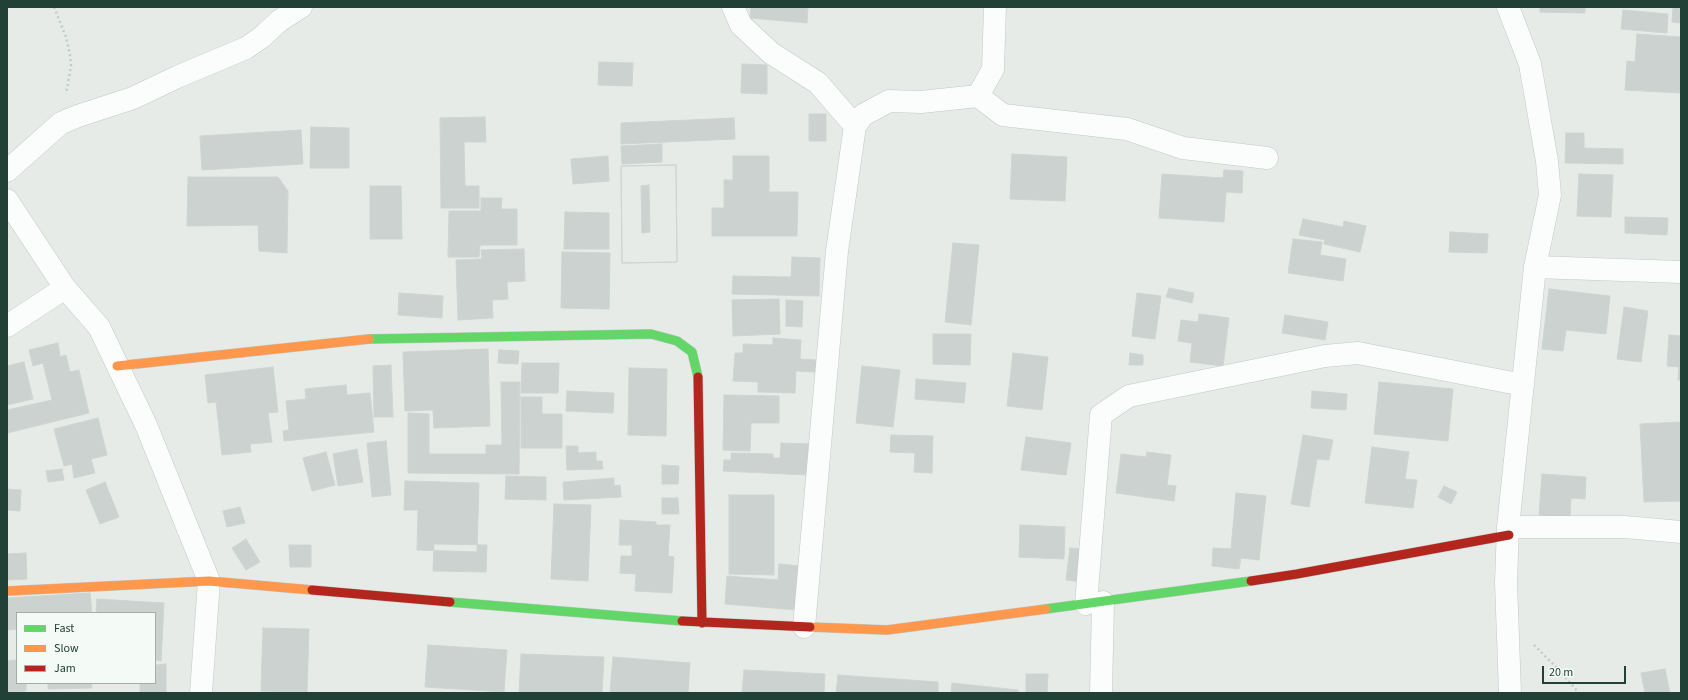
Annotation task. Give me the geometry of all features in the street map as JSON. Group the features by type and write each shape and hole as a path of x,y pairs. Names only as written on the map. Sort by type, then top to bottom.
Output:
{"street":[{"path":"7,170 61,123 133,98 177,77 246,48 262,37 279,21 302,7"},
{"path":"733,7 741,25 771,53 818,83 855,126"},
{"path":"978,96 993,69 995,7"},
{"path":"1508,7 1530,64 1547,161 1550,195 1535,267 1508,531 1506,582 1510,693"},
{"path":"804,627 837,251 848,164 855,126 863,115 889,101 921,102 978,96 1003,115 1127,129 1183,148 1267,158"},
{"path":"7,200 65,288 99,327 146,425 210,581 202,693"},
{"path":"1535,267 1681,272"},
{"path":"7,326 65,288"},
{"path":"117,366 371,340 651,334 677,341 692,352 699,381 702,623"},
{"path":"1101,693 1094,603 1101,415 1129,396 1324,356 1358,354 1523,385"},
{"path":"7,591 210,581 702,623 887,630 1094,603 1297,574 1508,531 1625,528 1681,532"}],"path":[{"path":"54,7 66,37 70,66 61,123"},
{"path":"1507,619 1559,670 1579,693"}],"building":[{"path":"751,7 808,7 807,23 750,18"},
{"path":"1540,7 1585,7 1585,13 1540,12"},
{"path":"1673,7 1681,7 1681,23 1672,22"},
{"path":"1623,10 1668,14 1667,33 1621,29"},
{"path":"1637,34 1681,37 1681,93 1625,90 1627,61 1635,62"},
{"path":"599,62 633,63 632,86 598,85"},
{"path":"742,64 767,65 767,94 741,93"},
{"path":"809,114 826,114 826,141 809,141"},
{"path":"485,117 486,142 464,142 465,186 479,186 479,208 441,208 440,118"},
{"path":"734,118 735,139 621,144 621,123"},
{"path":"311,127 349,128 349,168 310,168"},
{"path":"301,130 303,164 202,170 200,136"},
{"path":"1566,133 1584,133 1584,148 1623,149 1623,164 1565,163"},
{"path":"662,144 662,162 622,164 621,146"},
{"path":"1012,154 1067,157 1065,201 1010,199"},
{"path":"608,156 609,181 573,184 571,159"},
{"path":"733,156 769,156 769,192 798,192 797,236 712,236 712,208 724,208 724,180 733,180"},
{"path":"676,165 677,262 622,263 621,166","holes":["649,185 650,232 642,233 641,186"]},
{"path":"676,165 677,262 622,263 621,166"},
{"path":"1224,170 1243,171 1242,193 1226,192 1224,222 1159,218 1162,174 1223,178"},
{"path":"1579,174 1613,175 1611,217 1577,216"},
{"path":"188,177 278,177 288,191 287,253 259,251 258,225 187,226"},
{"path":"370,186 401,186 402,239 370,239"},
{"path":"481,198 502,198 501,209 517,209 517,245 480,245 479,257 448,257 449,211 481,211"},
{"path":"565,212 609,213 609,249 564,249"},
{"path":"1625,217 1668,218 1667,235 1625,233"},
{"path":"1303,219 1343,227 1344,221 1366,226 1360,252 1324,244 1325,240 1299,235"},
{"path":"1450,232 1488,234 1487,253 1449,252"},
{"path":"1293,239 1322,242 1320,255 1346,259 1343,281 1288,273"},
{"path":"953,243 979,245 971,325 945,322"},
{"path":"524,249 525,281 507,282 508,299 492,300 493,318 458,320 456,260 482,259 481,250"},
{"path":"562,252 610,253 609,309 561,308"},
{"path":"792,257 820,258 819,296 732,294 733,276 791,277"},
{"path":"1169,288 1194,293 1192,303 1166,297"},
{"path":"1549,289 1610,296 1606,334 1566,330 1563,351 1542,349"},
{"path":"399,293 443,296 442,318 398,315"},
{"path":"1137,293 1161,296 1155,339 1132,336"},
{"path":"779,299 780,334 733,336 732,300"},
{"path":"786,300 803,301 802,327 786,326"},
{"path":"1624,307 1648,311 1641,362 1617,359"},
{"path":"1199,314 1229,318 1223,366 1190,362 1192,343 1178,341 1181,320 1198,322"},
{"path":"1285,315 1328,322 1325,340 1282,333"},
{"path":"933,334 971,334 970,365 933,364"},
{"path":"1669,335 1681,336 1681,380 1678,380 1679,367 1667,366"},
{"path":"773,338 801,340 800,359 816,360 815,372 796,371 795,393 758,392 758,382 733,381 735,353 743,353 743,344 773,345"},
{"path":"58,343 60,357 66,355 70,372 79,370 89,413 7,433 7,410 52,400 43,363 33,366 29,350"},
{"path":"488,349 490,426 434,428 433,410 405,411 403,352"},
{"path":"499,350 519,351 518,364 498,363"},
{"path":"1013,353 1048,357 1042,410 1007,406"},
{"path":"1130,353 1143,355 1143,365 1129,365"},
{"path":"24,362 33,399 7,405 7,366"},
{"path":"522,363 559,363 558,393 521,393"},
{"path":"391,365 393,417 374,417 373,366"},
{"path":"862,366 900,370 893,427 856,423"},
{"path":"273,367 278,412 268,413 272,442 250,444 251,452 222,455 216,402 208,403 205,375"},
{"path":"629,368 667,369 666,436 628,435"},
{"path":"916,379 966,383 964,403 915,399"},
{"path":"501,382 520,382 519,474 408,473 408,413 429,414 429,454 486,454 486,445 502,445"},
{"path":"1379,382 1453,389 1448,441 1374,434"},
{"path":"346,385 347,395 370,393 374,432 284,441 283,431 289,430 286,401 306,399 305,389"},
{"path":"567,391 614,393 613,413 566,411"},
{"path":"1312,391 1347,394 1346,410 1311,408"},
{"path":"724,395 779,396 779,423 751,423 750,451 723,450"},
{"path":"521,397 542,397 542,414 562,414 562,448 521,448"},
{"path":"98,418 107,455 91,459 95,473 74,478 72,464 64,466 54,429"},
{"path":"1681,422 1681,501 1644,502 1640,424"},
{"path":"891,435 933,436 932,473 914,472 915,453 890,452"},
{"path":"1303,435 1333,440 1329,460 1317,459 1309,507 1291,504"},
{"path":"1026,437 1071,443 1066,475 1021,470"},
{"path":"386,441 391,495 372,497 367,443"},
{"path":"781,443 809,444 808,475 723,471 724,460 731,460 731,453 773,454 773,458 780,458"},
{"path":"566,446 578,446 578,453 596,452 596,461 602,461 603,469 567,470"},
{"path":"1372,447 1409,452 1405,479 1417,480 1413,508 1365,503"},
{"path":"357,449 363,482 338,486 333,454"},
{"path":"326,452 335,485 312,491 303,458"},
{"path":"1147,452 1171,455 1167,485 1176,486 1174,501 1116,493 1121,454 1146,457"},
{"path":"662,465 679,466 678,484 662,484"},
{"path":"62,469 64,480 48,482 46,471"},
{"path":"1542,474 1586,477 1585,499 1571,498 1570,517 1539,515"},
{"path":"506,476 546,477 546,500 505,499"},
{"path":"614,478 614,486 620,485 621,497 564,500 563,482"},
{"path":"405,481 479,483 477,552 417,550 418,510 404,510"},
{"path":"105,482 119,517 100,524 86,490"},
{"path":"1444,486 1457,492 1451,504 1438,497"},
{"path":"7,489 21,490 20,511 7,510"},
{"path":"1236,493 1266,496 1259,560 1241,558 1239,569 1212,566 1213,548 1231,549"},
{"path":"729,495 774,495 774,575 729,574"},
{"path":"662,498 678,498 679,514 662,514"},
{"path":"554,504 591,505 588,581 551,579"},
{"path":"240,507 245,523 227,527 223,511"},
{"path":"620,520 656,522 656,525 670,525 668,556 674,557 672,593 635,591 636,574 620,573 621,556 632,556 632,545 619,545"},
{"path":"1020,525 1065,527 1064,559 1019,557"},
{"path":"246,539 260,562 246,570 232,548"},
{"path":"434,544 487,545 486,572 433,571"},
{"path":"289,545 311,545 311,567 290,567"},
{"path":"1070,548 1087,549 1083,582 1066,580"},
{"path":"26,553 27,579 7,580 7,554"},
{"path":"779,564 801,566 797,610 725,604 727,576 778,580"},
{"path":"90,593 92,612 16,612 16,629 7,630 7,598"},
{"path":"97,599 164,603 161,661 156,660 156,612 96,612"},
{"path":"263,628 309,629 307,692 261,691"},
{"path":"428,645 507,650 504,692 425,687"},
{"path":"521,654 604,657 602,693 519,693"},
{"path":"613,657 690,663 688,693 610,693"},
{"path":"16,660 16,684 26,684 26,691 7,692 7,661"},
{"path":"166,664 166,693 140,693 140,684 156,684 156,665"},
{"path":"1665,669 1670,693 1645,693 1641,673"},
{"path":"744,670 825,674 824,693 742,693"},
{"path":"1026,674 1048,674 1047,693 1026,693"},
{"path":"838,675 938,682 938,693 836,693"},
{"path":"952,683 1018,690 1018,693 951,693"},
{"path":"48,684 91,684 92,688 48,689"}],"traffic: fast":[{"path":"369,339 651,334 677,341 692,352 698,377"},
{"path":"1046,609 1251,581"},
{"path":"450,602 682,621"}],"traffic: slow":[{"path":"117,366 369,339"},
{"path":"7,591 209,581 312,590"},
{"path":"810,627 887,630 1046,609"}],"traffic: jam":[{"path":"698,377 702,623"},
{"path":"1251,581 1509,535"},
{"path":"312,590 450,602"},
{"path":"682,621 810,627"}]}
